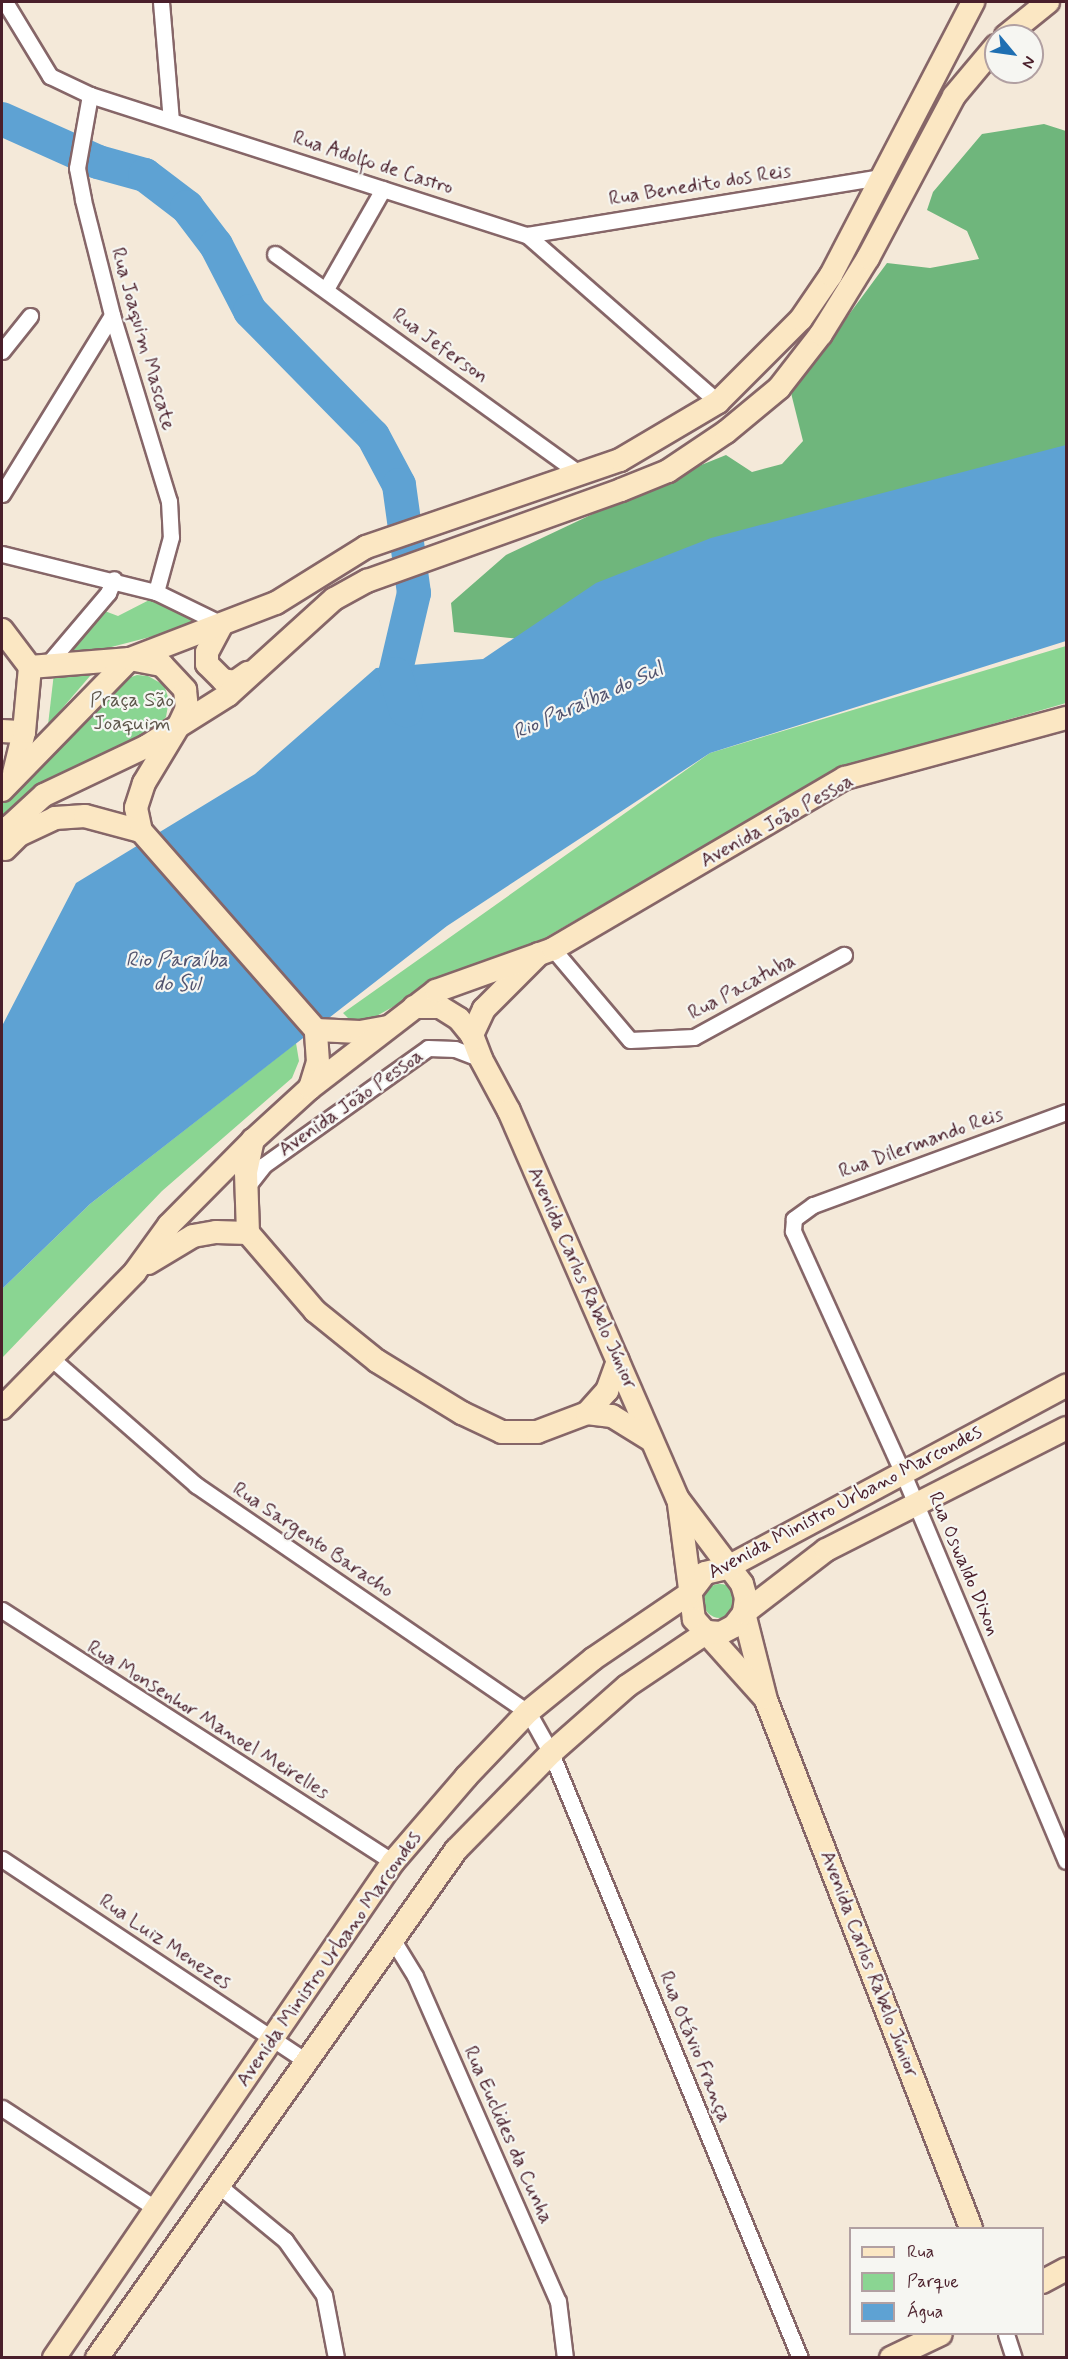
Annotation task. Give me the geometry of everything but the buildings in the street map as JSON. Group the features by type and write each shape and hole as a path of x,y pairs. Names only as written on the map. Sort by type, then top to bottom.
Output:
{"street":[{"name":"Rua Adolfo de Castro","path":"5,2 50,76 90,95 527,235 718,402"},
{"path":"161,2 171,120"},
{"path":"7,783 130,659 276,603 366,547 430,522 620,460 718,402 801,319 831,274 973,2"},
{"path":"1021,24 1048,2"},
{"path":"2,839 10,826 44,795 147,746 228,695 334,599 368,581 668,471 726,432 779,388 821,334 868,258 954,96 984,60"},
{"name":"Rua Joaquim Mascate","path":"90,95 77,168 112,315 169,501 171,537 156,592"},
{"name":"Rua Benedito dos Reis","path":"527,235 880,177"},
{"path":"326,289 383,189"},
{"name":"Rua Jeferson","path":"275,254 579,473"},
{"path":"2,494 112,315"},
{"path":"2,351 30,316"},
{"path":"2,554 114,579 156,592 222,624"},
{"path":"7,783 24,732 38,667 108,593 114,579"},
{"path":"222,624 207,652 207,664 223,681 235,682 271,658"},
{"path":"2,630 38,667"},
{"path":"38,667 130,659 162,665 174,675 185,690 187,708 180,725 144,783 136,808 143,833 313,1027 318,1062 310,1088"},
{"name":"Avenida João Pessoa","path":"135,1272 169,1226 253,1140 310,1088 436,991 546,951 845,778 1066,718"},
{"path":"2,731 24,732"},
{"path":"2,852 20,835 55,818 85,816 143,833"},
{"name":"Avenida João Pessoa","path":"472,1035 484,1009 546,951"},
{"name":"Rua Pacatuba","path":"546,951 630,1040 694,1037 844,955"},
{"path":"414,1006 440,1007 459,1019 472,1035 481,1059"},
{"path":"313,1027 360,1032 393,1026"},
{"name":"Avenida João Pessoa","path":"246,1188 264,1165 428,1048 455,1048 481,1059"},
{"name":"Avenida Carlos Rabelo Júnior","path":"481,1059 509,1111 678,1499 726,1568 742,1584 746,1598 744,1613 766,1700 970,2227"},
{"name":"Rua Dilermando Reis","path":"794,1219 813,1205 1066,1112"},
{"name":"Avenida João Pessoa","path":"248,1233 246,1188 253,1140"},
{"name":"Rua Oswaldo Dixon","path":"794,1219 796,1241 902,1471 1066,1861"},
{"path":"2,1408 135,1272 193,1236 216,1232 248,1233 315,1311 377,1361 462,1413 502,1432 537,1432 587,1413 607,1391 618,1360"},
{"name":"Rua Sargento Baracho","path":"51,1358 196,1485 528,1712 551,1753"},
{"name":"Avenida Ministro Urbano Marcondes","path":"54,2358 393,1862 466,1777 528,1712 593,1659 690,1593 705,1573 726,1568 902,1471 1066,1386"},
{"path":"587,1413 612,1416 652,1440"},
{"name":"Avenida Ministro Urbano Marcondes","path":"97,2358 305,2060 456,1850 551,1753 627,1686 707,1632 721,1633 734,1626 744,1613 826,1550 1066,1428"},
{"name":"Avenida Carlos Rabelo Júnior","path":"678,1499 694,1619 766,1700"},
{"name":"Rua Monsenhor Manoel Meirelles","path":"2,1610 393,1862"},
{"name":"Rua Otávio França","path":"551,1753 800,2358"},
{"name":"Rua Luiz Menezes","path":"2,1859 305,2060"},
{"name":"Rua Euclides da Cunha","path":"392,1937 415,1976 558,2301 565,2358"},
{"path":"2,2108 155,2208"},
{"path":"218,2185 285,2240 324,2295 336,2358"},
{"path":"891,2358 939,2335"},
{"path":"1006,2335 1014,2358"}],"green space":[{"path":"1044,124 1066,131 1066,462 529,640 454,632 451,603 506,555 669,478 726,455 752,472 782,464 803,441 791,393 887,263 930,268 979,259 967,231 927,210 933,192 982,134"},
{"name":"Praça São Joaquim","path":"157,596 204,623 65,659 102,610 118,616"},
{"path":"1066,646 1066,703 837,769 529,947 462,968 357,1027 343,1013 710,753"},
{"path":"96,669 48,725 54,673"},
{"name":"Praça São Joaquim","path":"137,675 148,676 164,685 169,700 166,717 151,735 26,795 2,822 2,803 123,680"},
{"path":"296,1043 299,1061 292,1078 162,1191 2,1358 2,1289 90,1204"},
{"path":"720,1584 732,1589 737,1601 732,1613 720,1618 708,1613 703,1601 708,1589"}],"water":[{"name":"Rio Paraíba do Sul","path":"1066,445 1066,641 710,753 447,926 90,1204 2,1289 2,1026 76,883 255,774 376,668 483,659 596,583 711,538"}],"waterway":[{"path":"2,119 98,162 145,175 187,207 216,245 250,311 373,436 399,485 414,593 395,674 406,710"}]}
